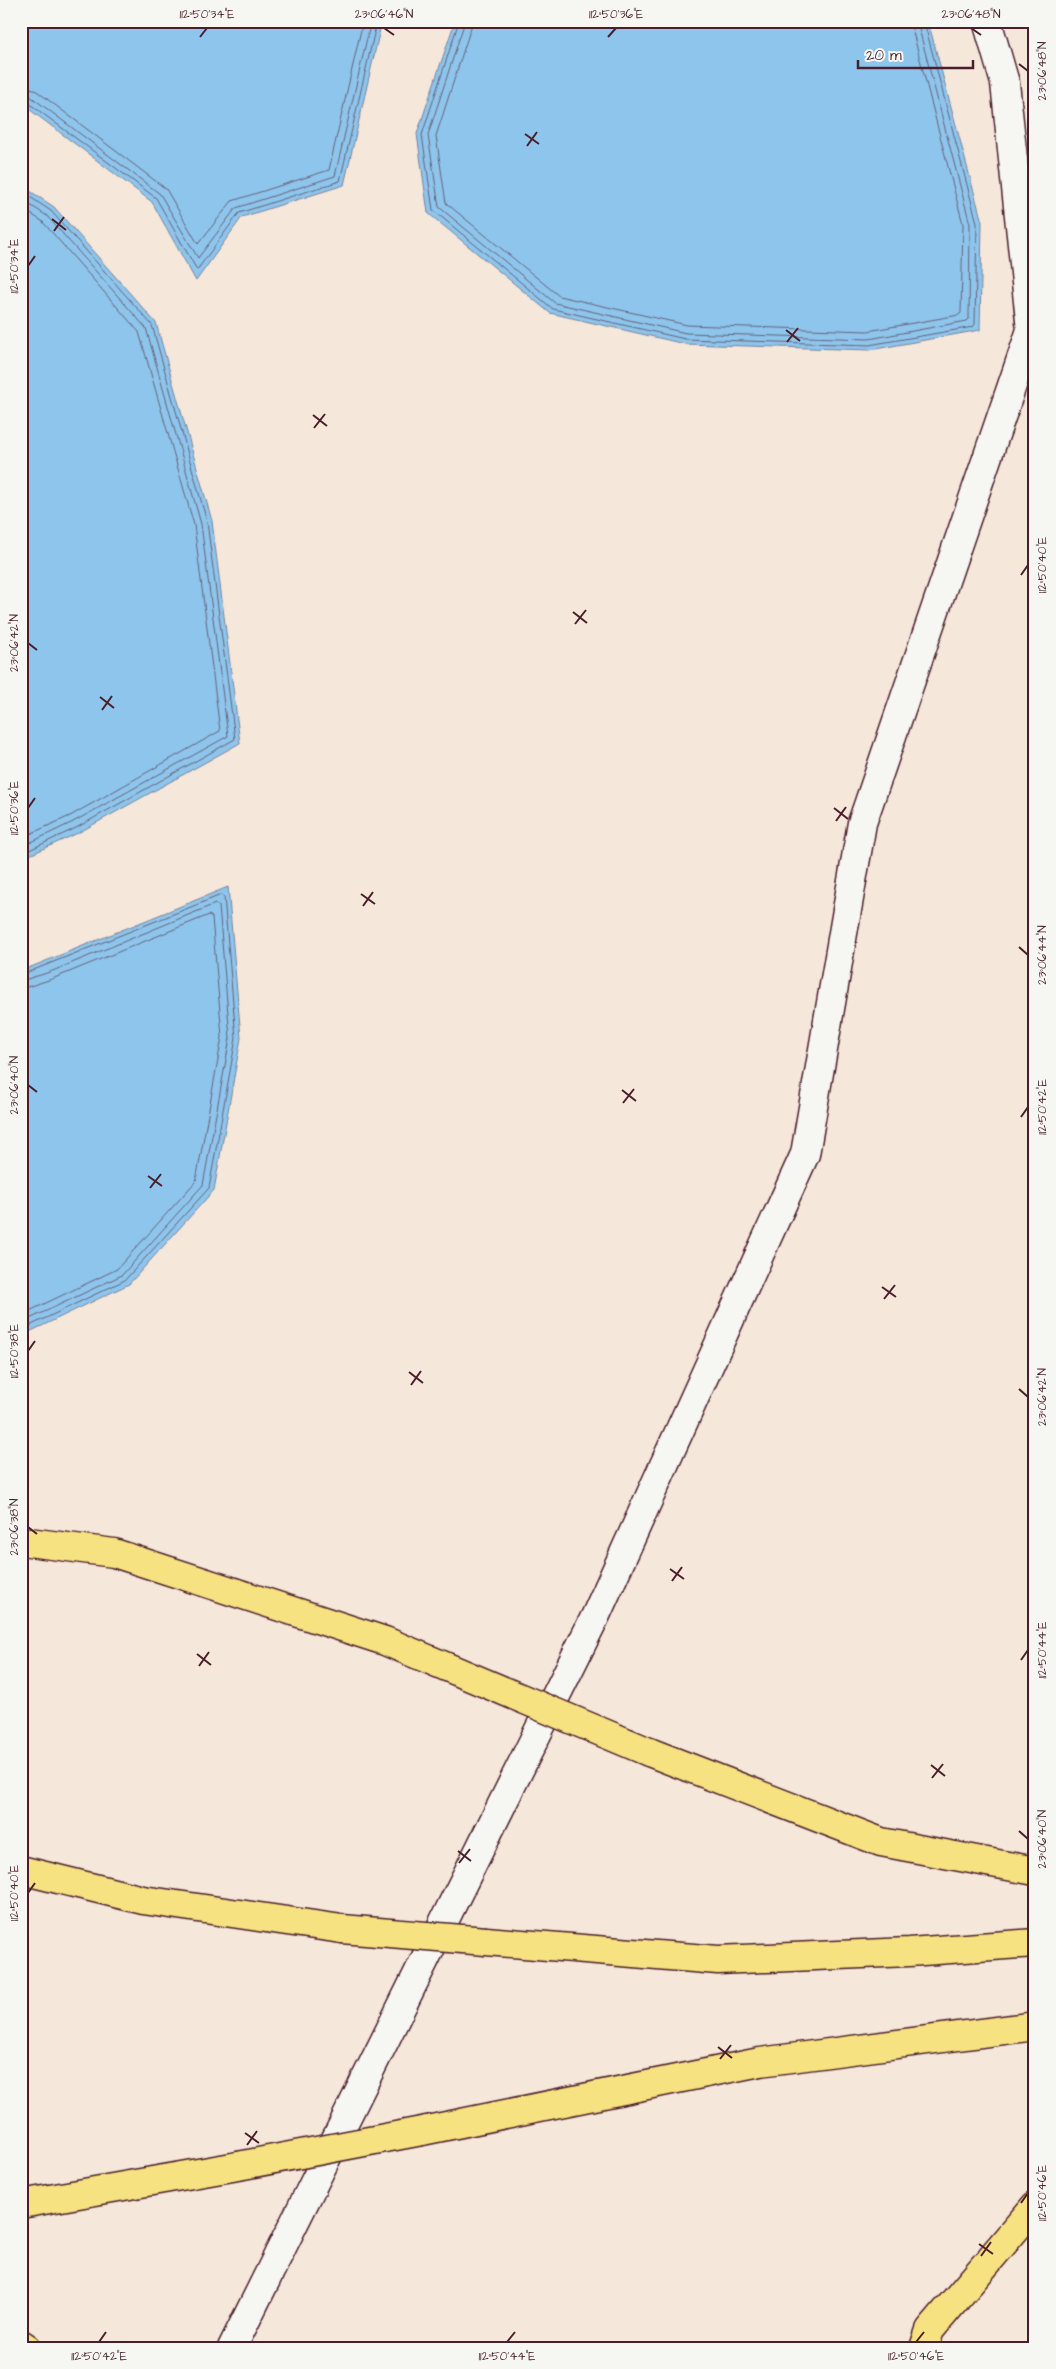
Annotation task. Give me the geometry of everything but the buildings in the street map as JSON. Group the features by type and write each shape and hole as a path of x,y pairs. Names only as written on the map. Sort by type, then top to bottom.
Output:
{"highway":[{"path":"21,1541 114,1553 385,1641 649,1752 881,1842 1035,1871"},
{"path":"21,1870 143,1900 342,1929 718,1960 909,1952 1035,1943"},
{"path":"21,2204 422,2131 760,2062 1035,2026"},
{"path":"924,2348 930,2330 1035,2206"},
{"path":"21,2344 27,2348"}],"street":[{"path":"232,2348 596,1616 805,1154 862,823 1031,330 1004,83 987,21"}],"water":[{"path":"21,21 382,21 344,185 242,217 196,281 152,202 21,103"},
{"path":"455,21 928,21 982,222 980,330 870,350 685,344 550,313 428,213 417,134"},
{"path":"21,185 54,207 156,323 212,521 240,743 78,833 21,859"},
{"path":"228,887 241,1038 214,1190 129,1284 21,1336 21,971"}]}
